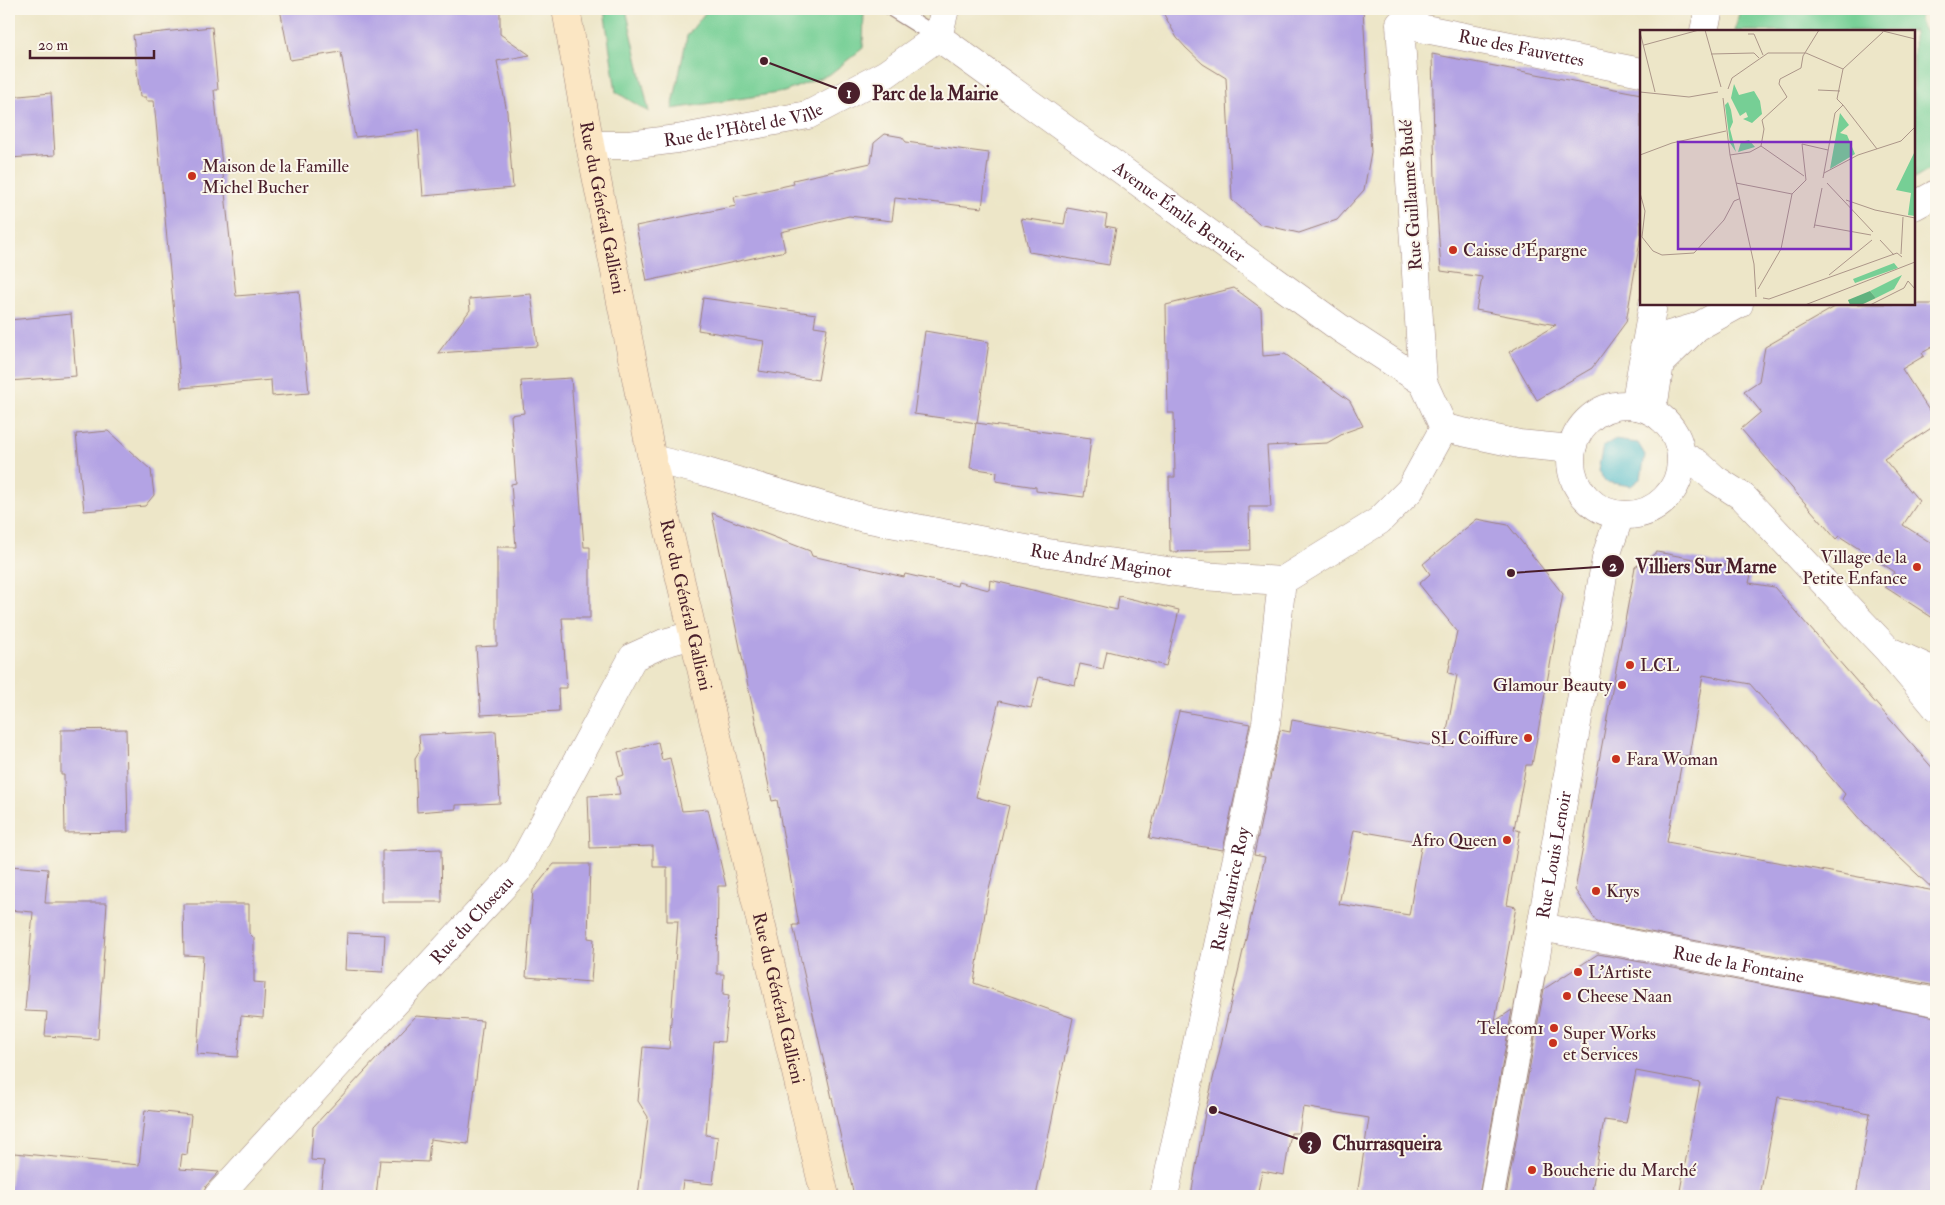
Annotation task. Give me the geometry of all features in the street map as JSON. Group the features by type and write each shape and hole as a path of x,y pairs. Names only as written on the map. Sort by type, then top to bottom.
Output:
{"main road":[{"name":"Rue du Général Gallieni","path":"566,9 590,144 652,460 825,1196"}],"street":[{"path":"938,37 945,9"},
{"path":"1704,30 1708,9"},
{"name":"Rue des Fauvettes","path":"1400,16 1640,72"},
{"name":"Rue Guillaume Budé","path":"1400,16 1423,382"},
{"name":"Rue de l'Hôtel de Ville","path":"590,144 630,145 677,139 808,115 886,74 938,37"},
{"name":"Avenue Émile Bernier","path":"938,37 1340,328 1423,382"},
{"path":"1915,205 1936,194"},
{"path":"1644,409 1644,348 1653,305"},
{"path":"1644,348 1655,339 1697,327 1737,305"},
{"path":"1644,409 1660,363 1697,327"},
{"path":"1423,382 1444,428"},
{"path":"1618,406 1644,409 1667,423 1677,438 1681,455 1681,470 1676,484 1667,498 1653,508 1637,514 1620,515 1602,510 1587,499 1576,485 1572,467 1572,449 1578,433 1588,420 1602,411 1618,406"},
{"path":"1444,428 1519,444 1572,449"},
{"path":"1282,581 1379,521 1410,490 1444,428"},
{"path":"1681,455 1697,463 1715,479 1743,497 1888,649 1936,707"},
{"name":"Rue André Maginot","path":"652,460 702,471 864,518 1042,552 1201,576 1282,581"},
{"path":"1676,484 1715,479"},
{"name":"Rue Louis Lenoir","path":"1492,1196 1607,553 1620,515"},
{"name":"Rue Maurice Roy","path":"1164,1196 1266,724 1282,581"},
{"name":"Rue du Closeau","path":"218,1196 519,869 633,658 664,643 693,635"},
{"path":"1888,649 1936,672"},
{"name":"Rue de la Fontaine","path":"1541,927 1936,1002"}],"lane":[{"path":"893,9 938,37"}],"green space":[{"path":"604,9 626,9 649,112 616,92"},
{"path":"708,9 862,9 864,11 863,48 830,74 784,92 672,109 687,36"},
{"path":"1740,9 1919,9 1921,24 1936,49 1936,166 1915,178 1915,30 1735,30"}],"water":[{"path":"1614,440 1638,443 1645,455 1641,478 1631,486 1606,482 1598,471 1603,446"}],"building":[{"path":"280,9 500,9 500,34 530,55 497,61 507,112 513,188 423,196 418,130 355,137 341,52 290,60"},
{"path":"1161,9 1363,9 1371,152 1364,190 1337,220 1299,233 1259,224 1232,200 1226,78 1203,64 1186,48 1177,38"},
{"path":"212,27 218,90 214,90 236,296 299,291 309,393 272,396 271,380 181,388 154,101 146,101 146,97 140,97 133,35"},
{"path":"1432,54 1640,94 1640,241 1626,322 1592,368 1537,400 1509,352 1556,325 1476,310 1482,277 1441,271 1435,180"},
{"path":"51,93 55,155 9,158 9,97"},
{"path":"885,134 902,137 906,142 989,153 982,208 895,198 892,221 849,216 781,232 785,251 647,281 636,226 736,206 734,197 794,184 793,180 871,163 874,143"},
{"path":"1067,208 1107,215 1105,226 1116,228 1109,265 1029,252 1021,218 1064,224"},
{"path":"1234,288 1261,308 1263,356 1285,354 1350,401 1363,426 1346,432 1327,443 1267,446 1271,507 1249,507 1250,550 1170,552 1169,477 1175,477 1174,413 1168,413 1166,305"},
{"path":"531,294 538,346 438,353 470,310 469,299"},
{"path":"703,298 816,314 814,326 827,328 818,380 759,371 764,341 698,330"},
{"path":"1936,304 1936,345 1922,353 1924,356 1902,369 1936,421 1936,425 1884,459 1919,501 1903,525 1936,546 1936,620 1885,587 1895,572 1839,536 1836,539 1741,429 1761,412 1744,391 1759,381 1765,347 1838,305"},
{"path":"71,314 76,376 9,381 9,320"},
{"path":"925,331 989,342 977,423 914,414"},
{"path":"571,378 584,547 590,547 590,618 562,618 567,688 558,688 559,711 481,715 476,647 497,646 497,547 516,547 511,484 516,483 511,415 524,413 521,381"},
{"path":"976,423 1091,438 1084,497 1036,491 1036,487 996,481 997,472 970,468"},
{"path":"108,431 151,470 154,495 145,506 84,511 76,434"},
{"path":"712,513 810,551 812,556 904,577 905,574 957,586 958,582 989,590 990,580 1117,610 1119,596 1179,610 1166,666 1107,651 1103,669 1080,664 1075,685 1039,677 1031,708 999,701 976,797 1009,806 988,894 974,983 1073,1018 1036,1196 854,1196 793,925 799,925 777,800 772,801"},
{"path":"1477,519 1508,525 1563,594 1532,765 1526,765 1514,829 1520,831 1507,905 1516,907 1495,1021 1512,1010 1479,1196 1357,1196 1369,1118 1303,1107 1299,1133 1291,1133 1284,1175 1262,1171 1257,1196 1191,1196 1205,1113 1265,857 1254,855 1280,730 1290,732 1292,720 1444,748 1457,675 1448,673 1457,631 1419,584 1430,574 1423,564","holes":["1354,830 1422,842 1409,915 1339,904"]},
{"path":"1657,552 1752,570 1749,583 1774,587 1936,772 1936,986 1597,922 1575,890 1635,567","holes":["1703,675 1750,684 1845,794 1842,799 1864,824 1935,891 1667,842 1683,756 1689,756"]},
{"path":"1179,711 1250,724 1223,850 1149,838"},
{"path":"126,729 128,832 65,833 64,775 61,775 61,730"},
{"path":"496,731 500,803 456,805 456,809 417,812 415,758 420,750 419,735"},
{"path":"658,742 662,760 670,758 682,811 708,809 726,886 718,886 717,974 724,974 723,994 729,995 724,1042 713,1041 706,1135 718,1137 713,1184 683,1181 681,1196 638,1196 648,1117 638,1101 643,1047 669,1049 678,921 667,921 667,867 653,867 653,846 590,848 588,796 620,794 616,777 624,775 618,752"},
{"path":"441,849 442,902 382,902 382,851"},
{"path":"554,864 590,864 588,938 594,939 591,982 526,977 533,890"},
{"path":"9,866 48,869 45,903 107,903 98,1039 45,1036 47,1012 25,1011 33,912 9,910"},
{"path":"183,904 249,904 249,933 254,938 254,982 265,983 263,1018 241,1016 238,1057 197,1054 203,956 184,955"},
{"path":"347,933 385,935 383,972 345,970"},
{"path":"1598,954 1936,1017 1936,1196 1856,1196 1870,1113 1778,1097 1760,1196 1679,1196 1700,1083 1636,1071 1626,1123 1604,1120 1591,1196 1506,1196 1544,989"},
{"path":"416,1016 483,1021 468,1144 430,1139 428,1162 380,1160 376,1196 320,1196 324,1161 311,1160 313,1127"},
{"path":"145,1110 191,1115 187,1155 182,1154 180,1169 219,1172 206,1186 203,1196 9,1196 14,1153 139,1165"}],"place":[{"name":"Parc de la Mairie","path":"764,61"},
{"name":"Maison de la Famille Michel Bucher","path":"192,176"},
{"name":"Caisse d'Épargne","path":"1453,250"},
{"name":"Village de la Petite Enfance","path":"1917,567"},
{"name":"Villiers Sur Marne","path":"1511,573"},
{"name":"LCL","path":"1630,665"},
{"name":"Glamour Beauty","path":"1622,685"},
{"name":"SL Coiffure","path":"1528,738"},
{"name":"Fara Woman","path":"1616,759"},
{"name":"Afro Queen","path":"1507,840"},
{"name":"Krys","path":"1596,891"},
{"name":"L'Artiste","path":"1578,972"},
{"name":"Cheese Naan","path":"1567,996"},
{"name":"Telecom1","path":"1554,1028"},
{"name":"Super Works et Services","path":"1553,1043"},
{"name":"Churrasqueira","path":"1213,1110"},
{"name":"Boucherie du Marché","path":"1532,1170"}]}
